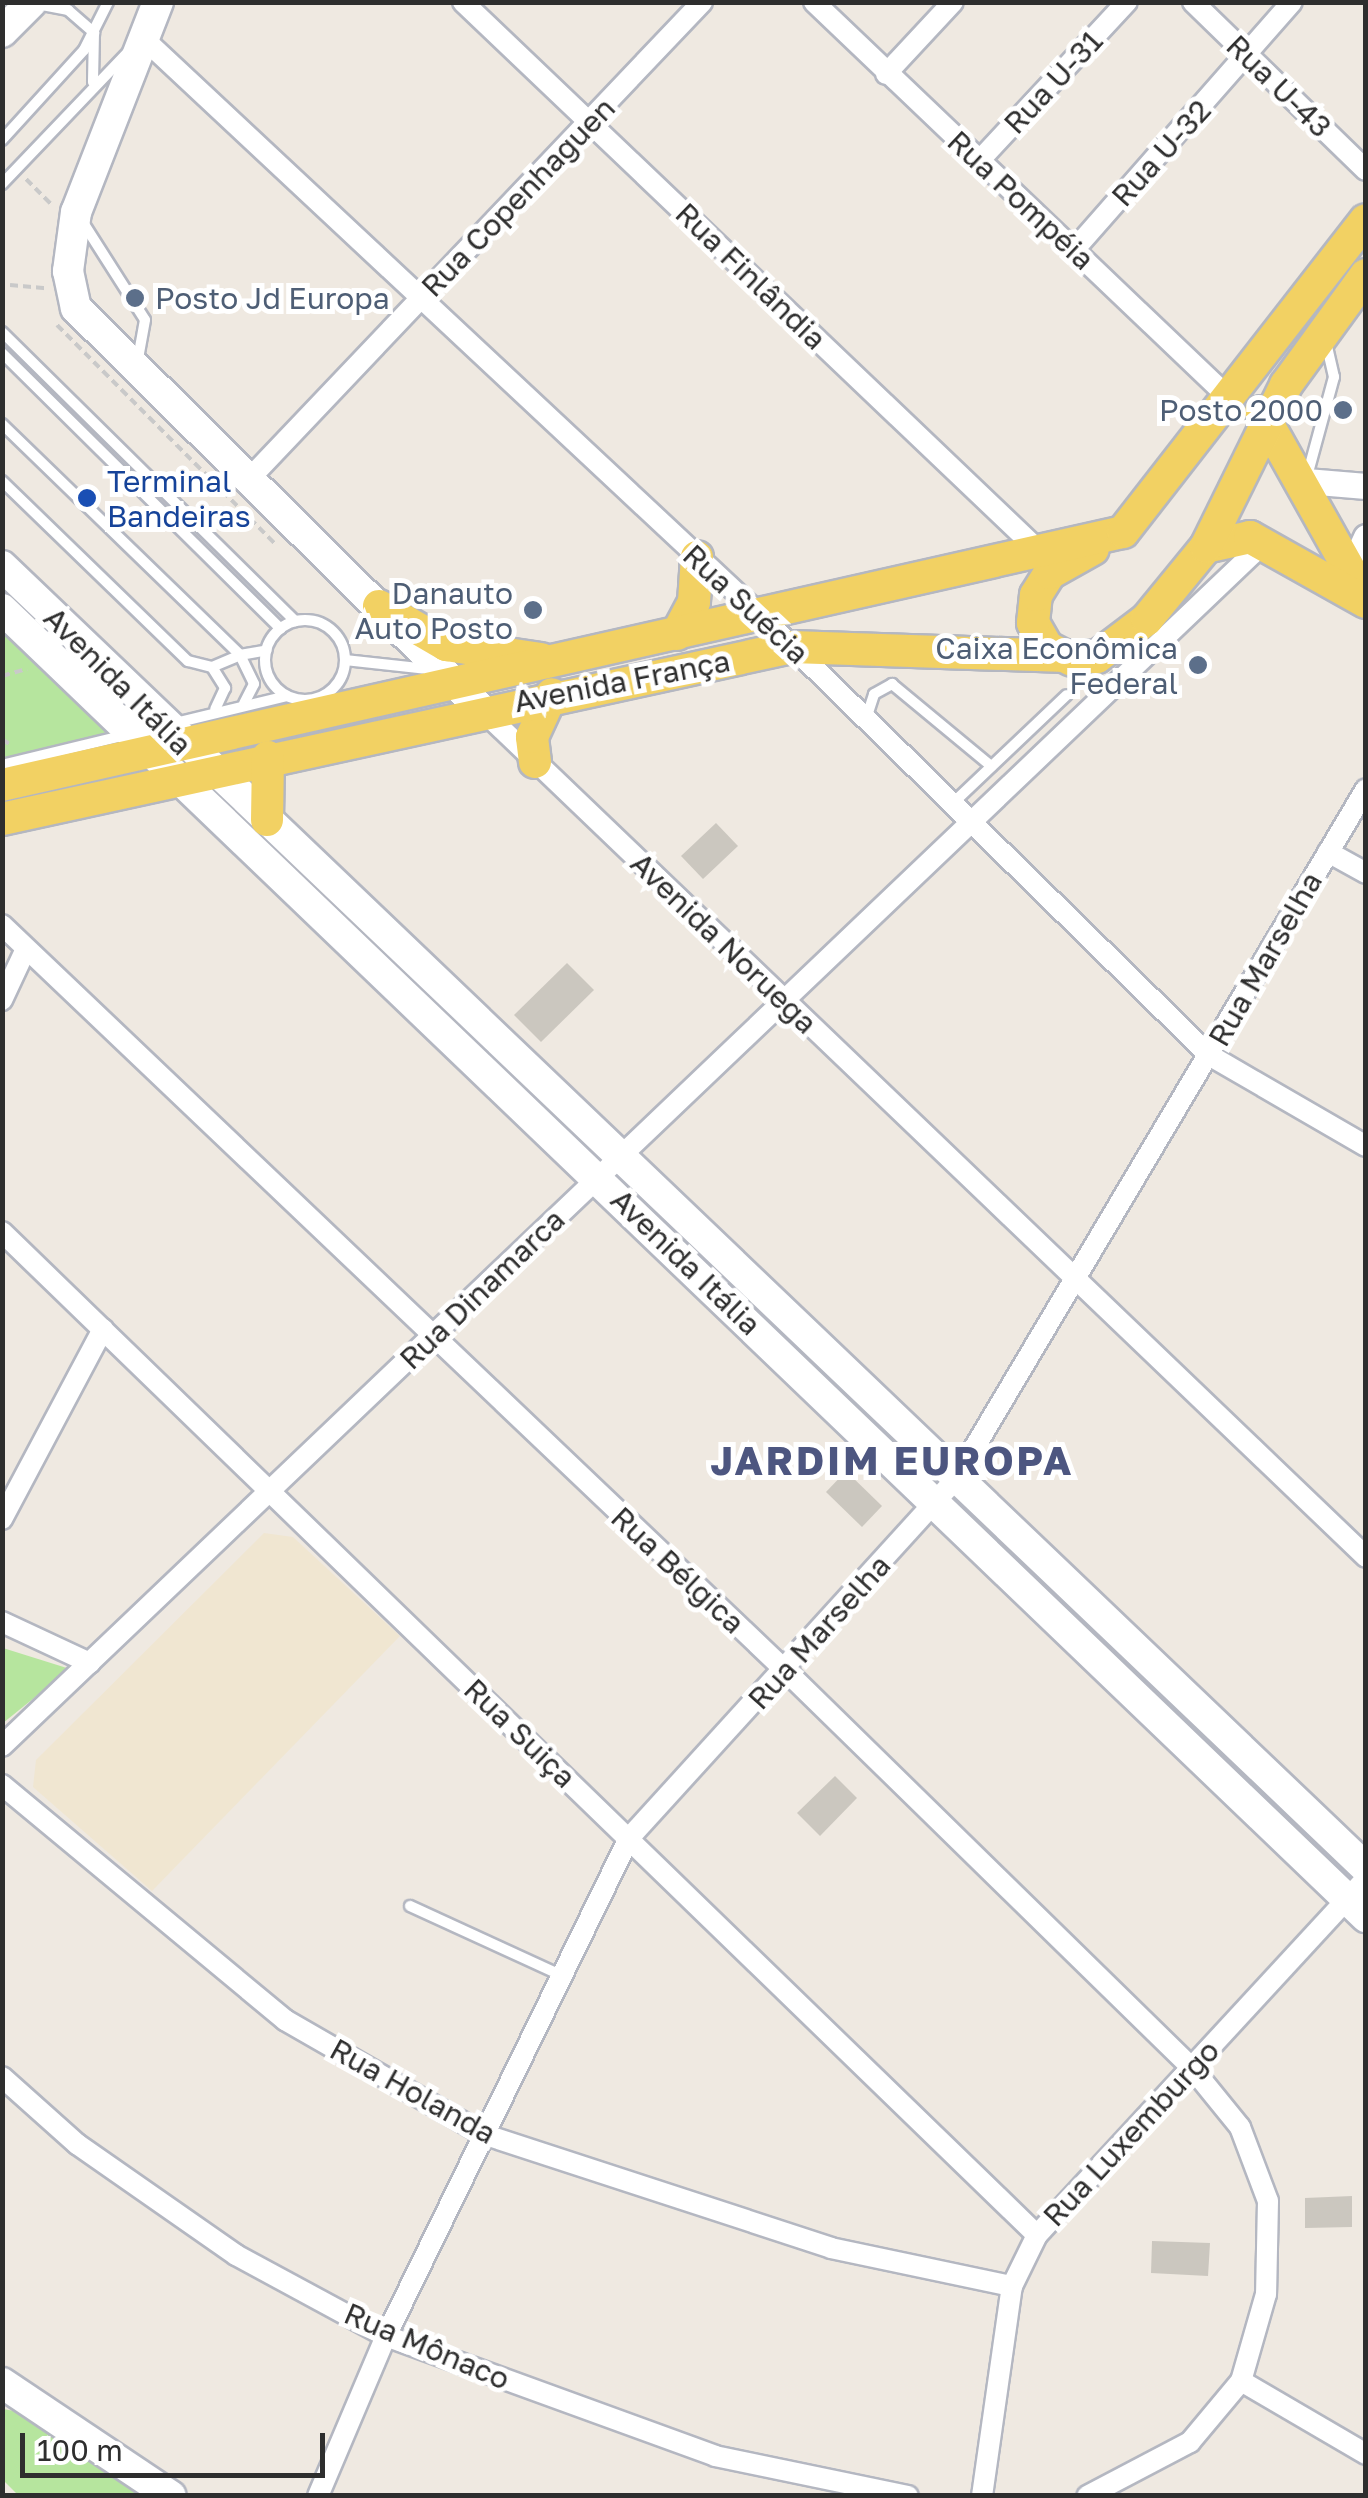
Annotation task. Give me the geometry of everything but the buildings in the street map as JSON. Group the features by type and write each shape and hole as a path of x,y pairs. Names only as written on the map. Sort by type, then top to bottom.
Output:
{"main road":[{"path":"67,212 158,2"},
{"name":"Avenida Noruega","path":"67,212 68,271 87,324 251,478 462,689"},
{"path":"1072,660 1047,647 1033,623 1036,595 1050,573 1122,532 1366,220"},
{"name":"Avenida França","path":"2,785 158,746 462,689 552,694 792,647 1072,660 1098,657 1147,619 1206,547 1266,428 1322,330 1366,274"},
{"path":"1228,397 1254,405 1266,428 1359,551 1366,600"},
{"name":"Avenida França","path":"158,746 207,770 268,757 462,689 565,661 758,613 1122,532"},
{"path":"1206,547 1264,542 1366,600"},
{"path":"677,634 694,602 697,557"},
{"name":"Avenida Itália","path":"2,566 158,746"},
{"path":"379,606 461,649 565,661"},
{"name":"Avenida Itália","path":"2,609 158,746 935,1502 1359,1898"},
{"path":"535,762 532,737 552,694"},
{"name":"Avenida França","path":"2,820 158,746"},
{"path":"267,820 268,757"},
{"name":"Avenida Itália","path":"207,770 267,820 621,1155 1366,1868"},
{"path":"6,2390 172,2496"}],"street":[{"name":"Rua Finlândia","path":"463,2 1038,550"},
{"name":"Rua Copenhaguen","path":"251,478 702,2"},
{"name":"Rua Pompéia","path":"814,2 1228,397"},
{"path":"886,74 952,2"},
{"name":"Rua U-31","path":"979,160 1127,2"},
{"name":"Rua U-43","path":"1193,2 1366,170"},
{"name":"Rua U-32","path":"1074,250 1292,2"},
{"name":"Rua Suécia","path":"143,38 758,613 1209,1055 1366,1146"},
{"path":"1306,482 1366,486"},
{"name":"Rua Dinamarca","path":"2,1746 432,1338 966,820 1264,542"},
{"name":"Avenida Noruega","path":"462,689 1077,1281 1364,1551"},
{"name":"Rua Marselha","path":"318,2496 386,2336 629,1838 786,1672 957,1477 1077,1281 1366,788"},
{"path":"1328,852 1366,873"},
{"name":"Rua Bélgica","path":"2,925 786,1672 1192,2068 1240,2127 1268,2201 1266,2294 1241,2381"},
{"path":"2,1000 25,951"},
{"name":"Rua Suiça","path":"2,1232 1037,2235"},
{"path":"2,1519 103,1330"},
{"path":"2,1622 90,1664"},
{"name":"Rua Holanda","path":"2,1785 285,2020 483,2134 830,2248 1012,2286"},
{"name":"Rua Luxemburgo","path":"982,2496 1012,2286 1037,2235 1192,2068 1359,1898"},
{"name":"Rua Mônaco","path":"2,2077 77,2144 236,2256 386,2336 715,2456 908,2496"},
{"path":"1087,2496 1190,2442 1241,2381 1366,2454"}],"lane":[{"path":"2,140 94,33 108,2"},
{"path":"17,12 68,10 94,33 93,83"},
{"path":"2,184 93,83 143,38"},
{"path":"67,212 145,320 136,369"},
{"path":"1306,482 1334,377 1322,330"},
{"path":"2,332 295,621 328,627 346,660 462,689"},
{"path":"2,353 281,629"},
{"path":"2,424 240,655 254,684 244,704"},
{"path":"2,481 188,661 212,667 240,655 267,650"},
{"path":"287,696 269,677 267,650 281,629 295,621"},
{"path":"2,764 158,746 214,710 287,696 326,694 346,660"},
{"path":"212,667 225,688 214,710"},
{"path":"866,719 874,694 892,684 991,766"},
{"path":"951,804 1066,695"},
{"path":"1020,739 1035,755"},
{"path":"410,1906 561,1975"}],"path":[{"path":"16,169 67,212"},
{"path":"10,285 51,288"},
{"path":"2,676 37,666"}],"shaded area":[{"path":"264,1533 293,1537 400,1636 152,1891 33,1787 36,1760"}],"green space":[{"path":"2,630 106,731 104,734 3,758"},
{"path":"3,1648 70,1669 3,1723"},
{"path":"3,2409 20,2412 140,2495 18,2495 3,2480"}],"place":[{"name":"Posto Jd Europa","path":"135,298"},
{"name":"Posto 2000","path":"1343,410"},
{"name":"Terminal Bandeiras","path":"87,498"},
{"name":"Danauto Auto Posto","path":"533,610"},
{"name":"Caixa Econômica Federal","path":"1198,665"}],"district":[{"name":"JARDIM EUROPA","path":"892,1460"}]}
